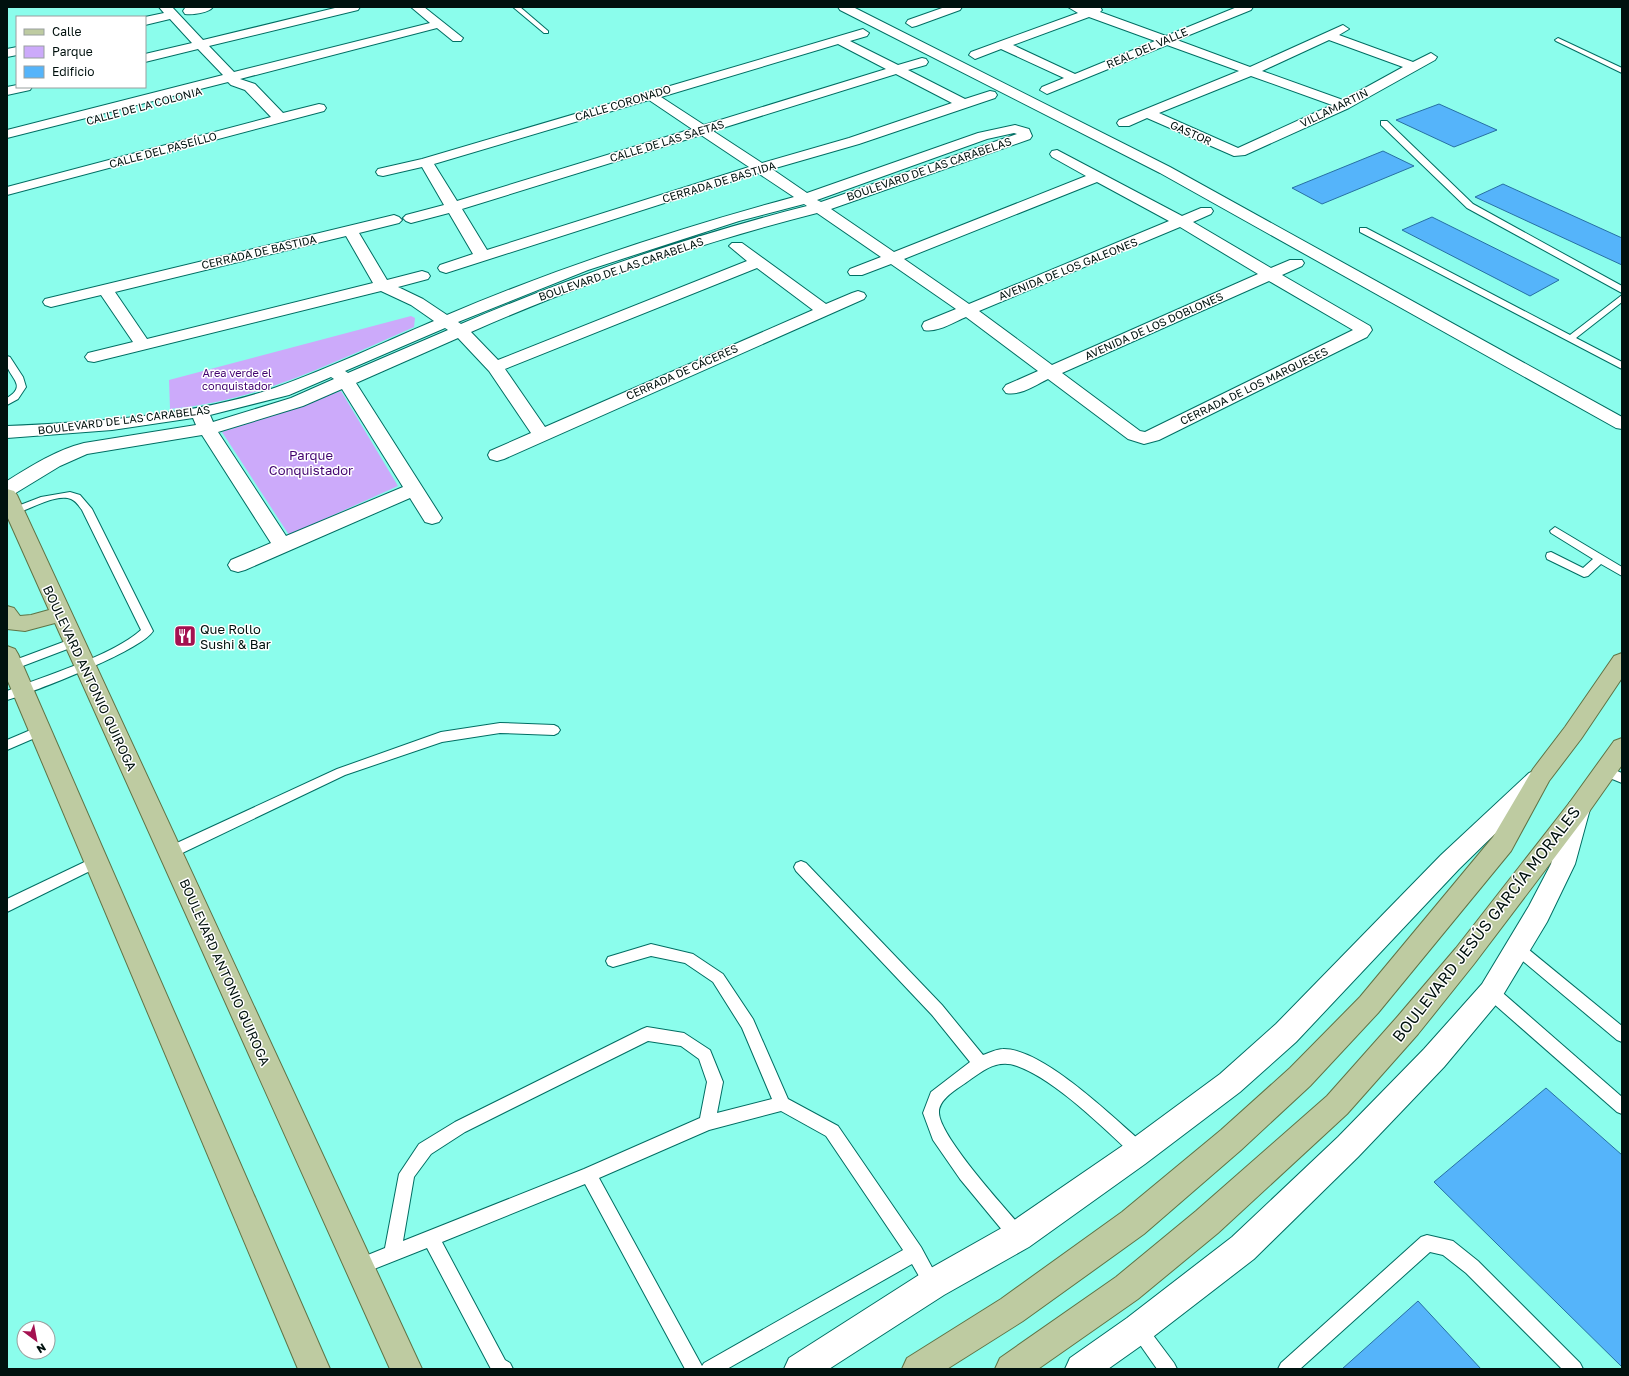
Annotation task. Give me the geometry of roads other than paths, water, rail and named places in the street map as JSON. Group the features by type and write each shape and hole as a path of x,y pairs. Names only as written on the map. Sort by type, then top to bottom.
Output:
{"main road":[{"name":"BOULEVARD ANTONIO QUIROGA","path":"10,503 171,852 406,1369"},
{"path":"7,614 13,623 22,625 60,614"},
{"path":"918,1369 1012,1310 1133,1223 1231,1140 1300,1077 1369,1005 1502,844 1541,775 1573,733 1622,661"},
{"path":"11,675 40,731 314,1369"},
{"name":"BOULEVARD JESÚS GARCÍA MORALES","path":"1011,1369 1127,1288 1207,1222 1337,1105 1408,1025 1465,956 1578,809 1613,775 1622,747"}],"street":[{"path":"186,9 207,7"},
{"path":"146,58 200,44 212,36 354,7"},
{"path":"417,7 457,38"},
{"path":"844,7 1165,170 1622,424"},
{"path":"928,7 940,13"},
{"path":"912,23 956,7"},
{"path":"1074,7 1164,41 1344,104"},
{"path":"975,55 1104,7"},
{"name":"REAL DEL VALLE","path":"1047,90 1247,7"},
{"path":"186,9 197,21"},
{"path":"146,21 168,11 234,79"},
{"name":"CALLE DE LA COLONIA","path":"7,134 234,79 250,79 279,66 440,24"},
{"path":"1124,123 1251,71 1344,30"},
{"name":"CALLE CORONADO","path":"383,172 426,162 863,33"},
{"path":"212,36 227,51"},
{"path":"1329,36 1412,66"},
{"path":"839,40 964,104"},
{"path":"1002,45 1074,78"},
{"name":"VILLAMARTIN","path":"1234,152 1240,152 1344,104 1431,57"},
{"path":"237,62 280,118"},
{"name":"CALLE DE LAS SAETAS","path":"411,218 453,207 922,62"},
{"name":"CALLE DE LA COLONIA","path":"7,142 234,79"},
{"path":"7,91 20,88"},
{"name":"CERRADA DE LOS MARQUESES","path":"650,95 763,168 805,199 967,310 1134,435 1144,438 1153,436 1362,333 1364,330 1182,222 1056,154"},
{"name":"CERRADA DE BASTIDA","path":"446,268 726,178 854,141 990,95"},
{"name":"CALLE DEL PASEÍLLO","path":"7,191 319,108"},
{"name":"GASTOR","path":"1147,114 1234,152"},
{"name":"BOULEVARD DE LAS CARABELAS","path":"7,432 204,421 233,422 297,402 340,376 454,326 538,283 582,267 734,218 805,199 983,136 1015,129 1024,132 1025,136 819,208 747,226 454,326"},
{"path":"426,162 483,257"},
{"path":"856,272 1098,176"},
{"name":"AVENIDA DE LOS GALEONES","path":"930,326 1206,211"},
{"name":"CERRADA DE BASTIDA","path":"51,302 394,220"},
{"path":"350,230 383,286 417,302 454,326 495,367 541,434"},
{"path":"737,246 823,310"},
{"path":"495,367 759,262"},
{"name":"AVENIDA DE LOS DOBLONES","path":"1012,389 1296,263"},
{"path":"94,357 422,276"},
{"path":"105,289 143,345"},
{"name":"CERRADA DE CÁCERES","path":"497,455 541,434 858,296"},
{"path":"340,376 432,518"},
{"path":"204,421 282,545"},
{"name":"BOULEVARD DE LAS CARABELAS","path":"7,490 44,466 70,453 204,421"},
{"path":"238,565 414,489"},
{"path":"800,1369 933,1284 1018,1236 1140,1151 1230,1083 1286,1033 1450,862 1541,775"},
{"path":"1081,1369 1138,1329 1243,1248 1348,1147 1434,1058 1491,992 1538,914 1563,864 1578,809"}],"lane":[{"path":"516,7 546,32"},
{"path":"1558,40 1622,71"},
{"path":"1384,123 1434,173 1470,206 1622,290"},
{"path":"1363,230 1622,366"},
{"path":"1570,339 1622,298"},
{"path":"7,359 23,385 22,392 16,398 7,402"},
{"path":"10,503 64,495 76,497 87,509 147,631 144,635 127,645 84,665 11,675"},
{"path":"1555,531 1622,572"},
{"path":"1551,556 1584,573 1600,558"},
{"path":"11,675 74,642"},
{"path":"171,852 341,772 441,737 500,728 554,730"},
{"path":"7,744 40,731"},
{"path":"7,906 95,862"},
{"path":"801,866 937,1010 980,1063"},
{"path":"1517,948 1622,1035"},
{"path":"613,961 651,950 688,958 718,978 748,1024 782,1104 832,1131 915,1253 933,1284"},
{"path":"1491,992 1622,1107"},
{"path":"392,1254 407,1174 425,1149 460,1127 647,1034 684,1040 705,1056 715,1082 707,1124"},
{"path":"1018,1236 966,1174 939,1134 931,1113 936,1097 980,1063 1004,1056 1029,1062 1052,1076 1140,1151"},
{"path":"359,1267 589,1175 707,1124 782,1104"},
{"path":"589,1175 695,1369"},
{"path":"431,1238 499,1366 504,1369"},
{"path":"1287,1369 1427,1243 1447,1247 1472,1267 1574,1369"},
{"path":"710,1369 915,1253"},
{"path":"1138,1329 1168,1369"}],"place":[{"name":"Que Rollo Sushi & Bar","path":"185,636"}],"park label":[{"name":"Area verde el conquistador","path":"237,379"},
{"name":"Parque Conquistador","path":"311,462"}]}
